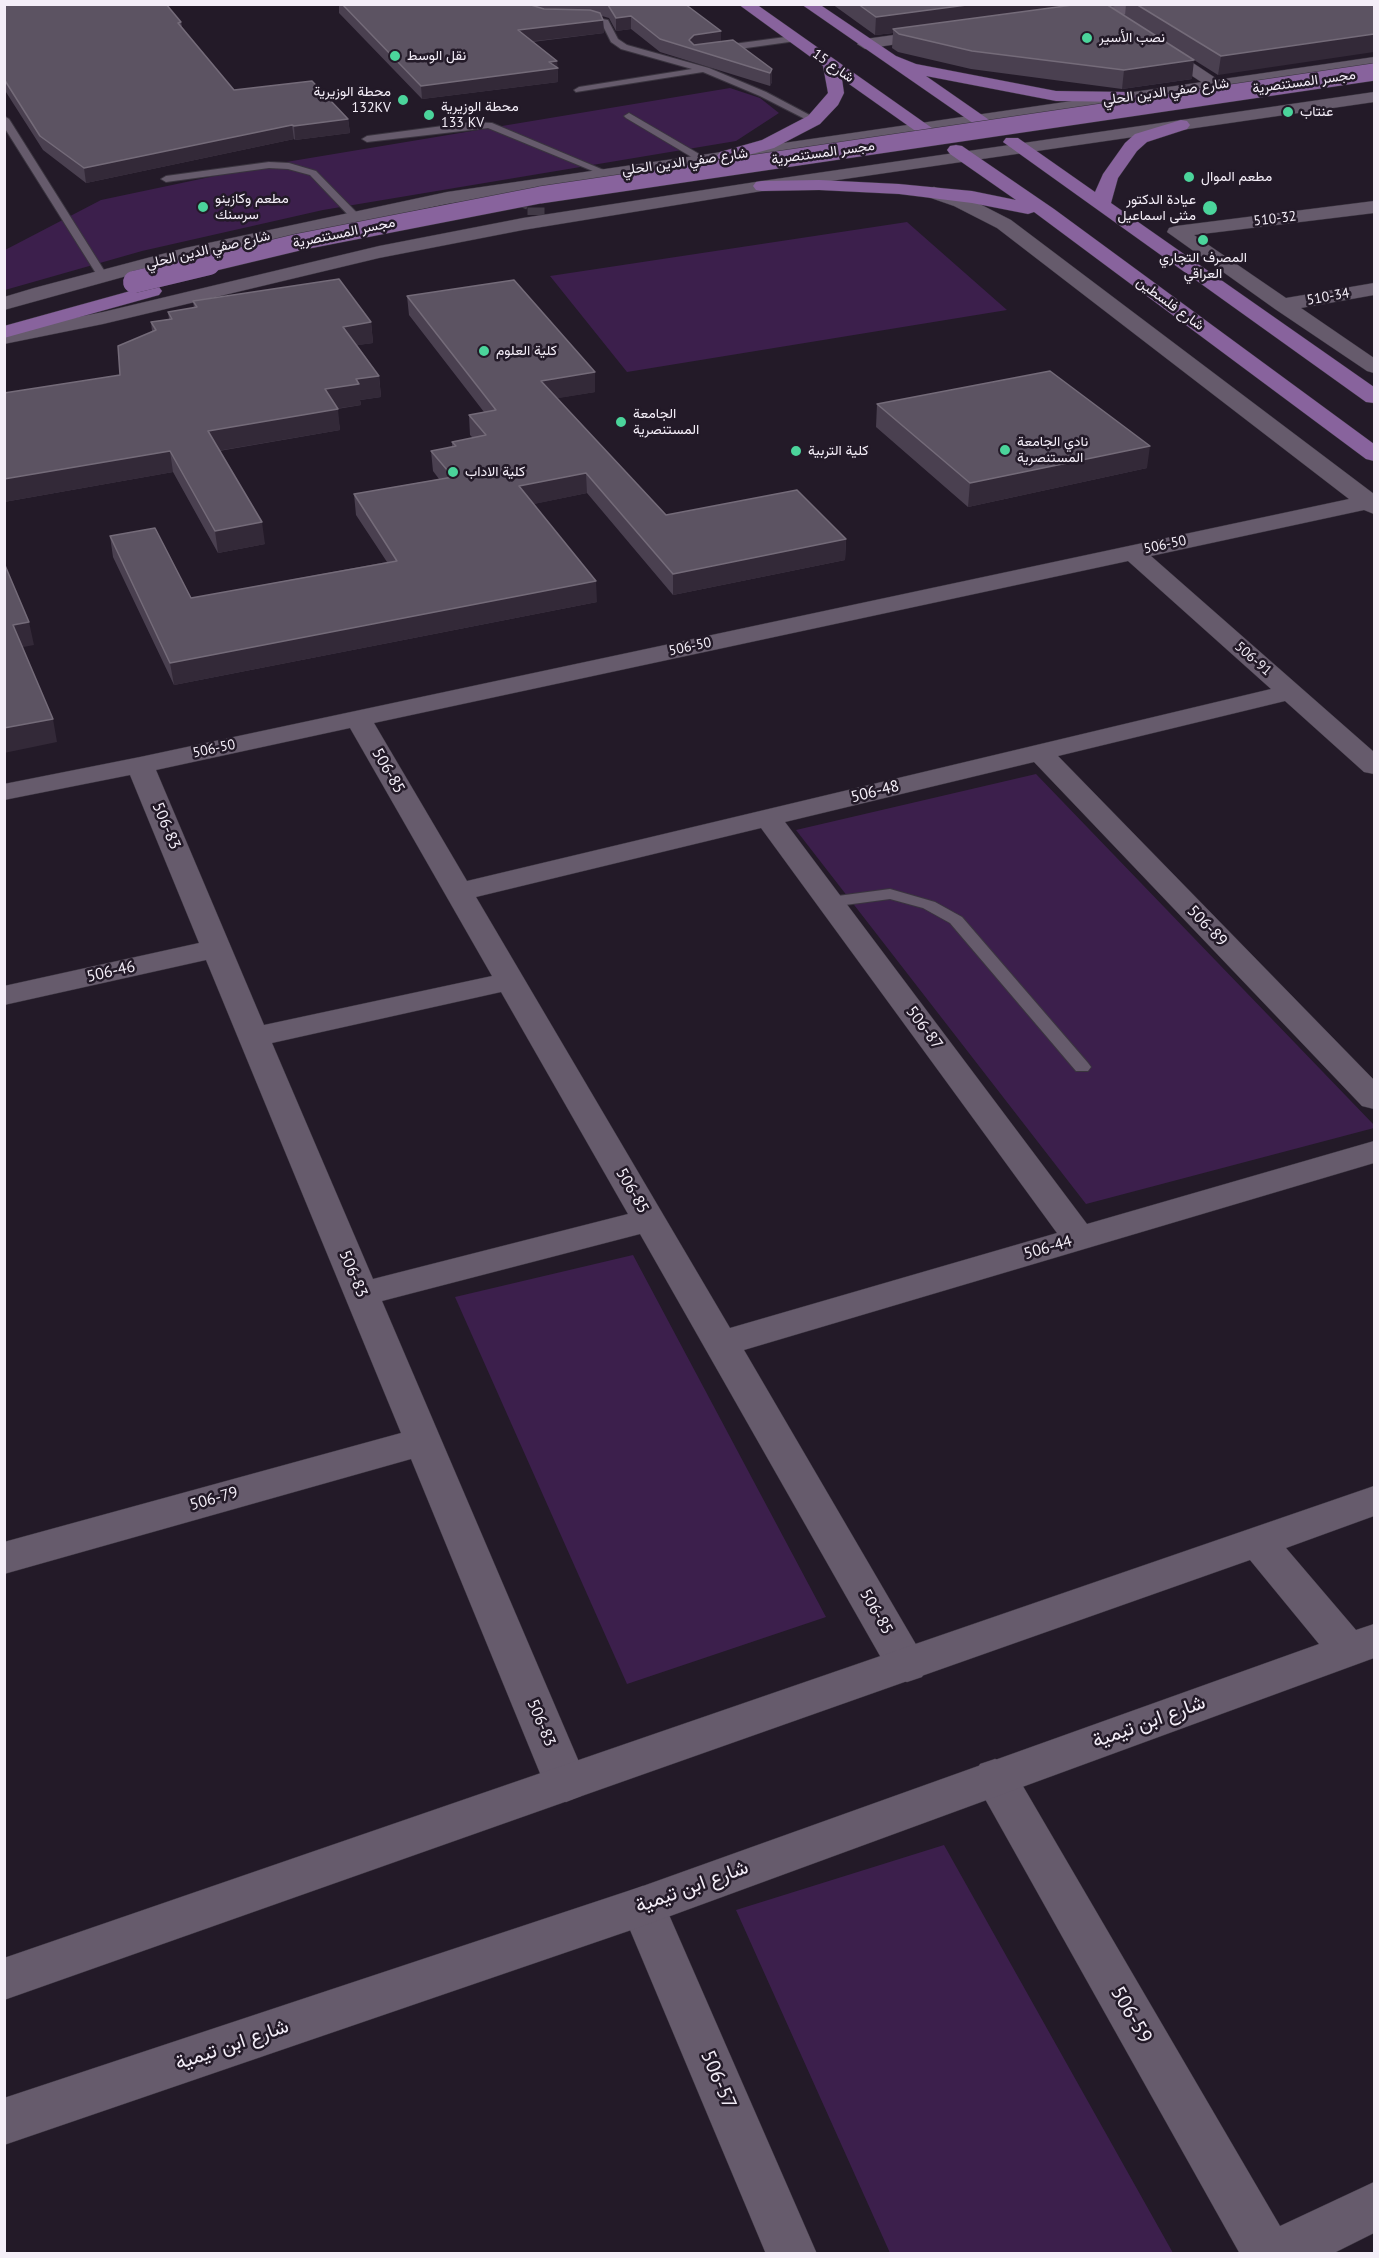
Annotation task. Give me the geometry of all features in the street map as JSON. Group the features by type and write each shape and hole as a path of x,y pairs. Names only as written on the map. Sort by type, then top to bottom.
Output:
{"main road":[{"name":"شارع 15","path":"745,4 926,130"},
{"path":"808,4 982,122"},
{"path":"887,58 920,71 1020,90 1084,98 1129,97"},
{"path":"726,156 768,144 814,120 832,101 836,93 831,65"},
{"name":"مجسر المستنصرية","path":"143,286 310,240 540,195 1374,72"},
{"name":"مجسر المستنصرية","path":"143,286 351,242 530,208 1374,84"},
{"path":"1110,209 1104,190 1109,178 1131,147 1141,138 1181,125"},
{"path":"1016,145 1374,397"},
{"name":"شارع فلسطين","path":"960,153 1047,213 1374,454"},
{"path":"762,186 829,185 934,193 1012,203 1047,213"},
{"path":"1110,209 1176,232"},
{"name":"شارع صفي الدين الحلي","path":"4,315 143,286"},
{"name":"شارع صفي الدين الحلي","path":"4,332 143,286"}],"street":[{"path":"1059,18 1166,4"},
{"path":"1104,13 1123,25"},
{"path":"865,44 956,32"},
{"path":"1142,37 1218,85"},
{"name":"شارع صفي الدين الحلي","path":"4,304 102,275 355,216 486,192 703,159 982,122 1129,97 1374,62"},
{"path":"4,338 103,318 379,252 529,219 762,186 960,153 1181,125 1374,97"},
{"path":"486,192 514,195"},
{"path":"934,193 969,206 1004,224 1372,503"},
{"name":"510-32","path":"1176,232 1374,207"},
{"path":"1176,232 1374,367"},
{"name":"510-34","path":"1282,305 1374,289"},
{"name":"506-50","path":"4,792 1372,503"},
{"name":"506-91","path":"1132,552 1374,766"},
{"name":"506-48","path":"459,892 1291,692"},
{"name":"506-85","path":"358,718 907,1665"},
{"name":"506-89","path":"1039,752 1374,1099"},
{"name":"506-83","path":"140,765 566,1783"},
{"name":"506-87","path":"768,818 1080,1239"},
{"name":"506-46","path":"4,996 217,948"},
{"path":"254,1037 510,981"},
{"name":"506-44","path":"722,1344 1374,1152"},
{"path":"362,1294 649,1220"},
{"name":"506-79","path":"4,1558 423,1441"},
{"path":"4,1979 1374,1501"},
{"path":"1258,1542 1361,1646"},
{"name":"شارع ابن تيمية","path":"4,2121 643,1906 1361,1646"},
{"name":"506-59","path":"994,1777 1268,2253"},
{"name":"506-57","path":"643,1906 792,2253"},
{"path":"1277,2253 1374,2207"}],"lane":[{"path":"572,17 591,18 605,22 614,40 624,47 706,70 763,94 814,120"},
{"path":"706,51 793,39"},
{"path":"579,90 706,70"},
{"path":"629,116 703,159"},
{"path":"4,118 102,275"},
{"path":"367,139 489,125 608,174"},
{"path":"166,179 269,165 289,166 313,173 355,216"},
{"path":"830,902 890,894 929,905 956,920 1082,1067"}],"shaded area":[{"path":"730,88 760,98 779,113 736,141 323,210 142,251 5,290 5,250 101,200 262,166"},
{"path":"907,222 1007,310 627,372 550,276"},
{"path":"1036,774 1374,1125 1374,1128 1086,1204 796,830"},
{"path":"633,1255 826,1617 627,1684 455,1297"},
{"path":"944,1845 1173,2253 890,2253 736,1910"}],"building":[{"path":"4,4 166,4 181,22 178,23 234,90 312,81 348,119 292,125 84,168 40,136 4,79"},
{"path":"342,4 528,4 544,9 590,10 600,13 603,20 518,30 557,61 549,62 558,68 421,86"},
{"path":"607,4 685,4 721,31 694,35 689,40 694,45 733,40 772,69 770,73 660,39 631,16 616,18"},
{"path":"858,4 974,4 876,17"},
{"path":"1080,4 1106,4 1194,60 1124,70 972,51 899,34 893,29"},
{"path":"1136,4 1374,4 1374,34 1221,56"},
{"path":"339,279 371,322 343,327 379,376 356,379 359,384 325,389 338,409 208,431 262,522 215,531 170,451 4,479 4,393 120,375 118,346 156,330 151,322 172,319 168,312 197,307 193,301"},
{"path":"514,280 595,372 541,381 666,515 797,490 846,539 673,574 586,473 519,486 596,581 170,663 110,536 155,528 191,598 397,561 354,494 453,477 431,451 456,446 452,442 486,435 469,415 496,410 407,296"},
{"path":"1050,371 1150,446 970,483 877,404"},
{"path":"4,563 29,622 13,625 53,719 4,728"}],"tunnel":[{"path":"514,195 533,203 536,207 536,215"}],"place":[{"name":"نصب الأسير","path":"1087,38"},
{"name":"نقل الوسط","path":"395,56"},
{"name":"محطة الوزيرية 132KV","path":"403,100"},
{"name":"عنتاب","path":"1288,112"},
{"name":"محطة الوزيرية 133 KV","path":"429,115"},
{"name":"مطعم الموال","path":"1189,177"},
{"name":"مطعم وكازينو سرسنك","path":"203,207"},
{"name":"عيادة الدكتور مثنى اسماعيل","path":"1210,208"},
{"name":"المصرف التجاري العراقي","path":"1203,240"},
{"name":"كلية العلوم","path":"484,351"},
{"name":"الجامعة المستنصرية","path":"621,422"},
{"name":"نادي الجامعة المستنصرية","path":"1005,450"},
{"name":"كلية التربية","path":"796,451"},
{"name":"كلية الاداب","path":"453,472"}]}
